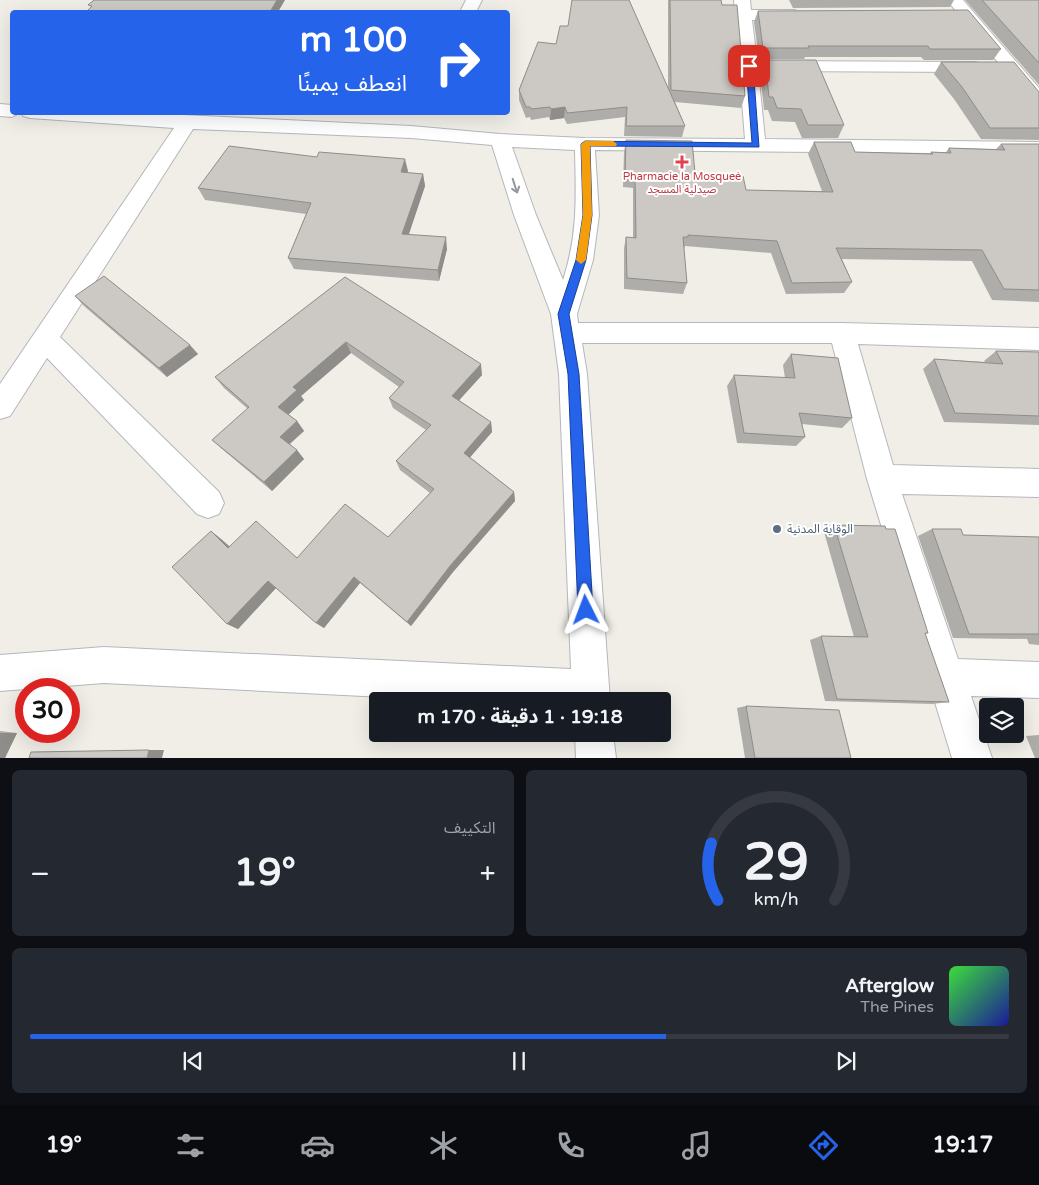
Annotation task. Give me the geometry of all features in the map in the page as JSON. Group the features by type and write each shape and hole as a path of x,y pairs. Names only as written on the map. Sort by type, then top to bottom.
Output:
{"street":[{"path":"756,146 743,7 812,14"},
{"path":"951,7 966,14 1039,100"},
{"path":"749,66 1011,67"},
{"path":"73,115 187,123 411,132 500,140 585,144 1039,148"},
{"path":"411,132 420,115"},
{"path":"0,407 187,123"},
{"path":"500,140 525,215 566,323 574,374 590,692"},
{"path":"566,323 581,260 588,215 585,144"},
{"path":"566,323 1039,339"},
{"path":"842,333 882,479 972,758"},
{"path":"45,338 208,503"},
{"path":"882,479 1039,483"},
{"path":"0,673 104,665 541,692"},
{"path":"947,677 1039,680"},
{"path":"595,742 596,758"}],"building":[{"path":"94,0 277,0 271,10 88,10 92,6 88,5"},
{"path":"572,0 629,0 685,126 626,126 627,107 567,113 565,107 531,109 526,107 519,90 538,42 556,44 560,26 568,26"},
{"path":"670,0 721,0 722,5 737,5 745,96 671,90"},
{"path":"982,0 1039,0 1039,63"},
{"path":"968,10 1001,49 930,49 928,46 763,48 758,11"},
{"path":"765,60 816,60 844,125 808,125 801,109 777,108 773,97 769,97"},
{"path":"941,62 1014,62 1039,92 1039,128 990,128 962,87"},
{"path":"626,140 692,141 695,173 743,176 746,190 833,192 814,142 851,142 855,152 933,154 931,152 951,153 949,148 1005,150 1001,144 1039,144 1039,290 1004,289 982,250 836,248 852,282 792,283 777,241 688,235 688,237 683,237 687,283 627,278 626,237 636,238 635,176 625,176"},
{"path":"229,146 317,157 319,152 405,159 401,172 423,174 402,234 446,237 438,270 288,258 311,203 198,188"},
{"path":"104,276 190,345 159,368 75,296"},
{"path":"345,277 481,364 452,396 491,422 464,453 514,492 450,566 407,622 354,577 316,623 268,581 227,624 172,567 211,531 228,548 256,521 297,558 345,504 388,537 434,489 396,461 431,425 389,398 404,382 346,342 293,387 297,390 278,407 297,421 280,437 297,450 264,482 212,440 249,407 215,377"},
{"path":"996,351 1039,352 1039,416 955,413 934,359 1003,364"},
{"path":"791,354 838,358 852,418 799,413 805,437 744,433 734,375 795,378"},
{"path":"834,525 885,526 886,529 895,529 928,633 925,633 949,702 837,699 821,636 868,637"},
{"path":"932,529 961,529 963,535 1039,537 1039,634 969,634"},
{"path":"746,706 839,710 851,758 755,758"},
{"path":"149,750 147,758 29,758 31,752"}],"slow traffic":[{"path":"581,260 588,215 585,144 613,144"}],"place":[{"name":"Pharmacie la Mosqueė صيدلية المسجد","path":"682,162"},
{"name":"الوقاية المدنية","path":"777,529"}],"route":[{"path":"586,610 574,374 564,314 581,260 588,215 585,144 756,146 749,66"}]}
